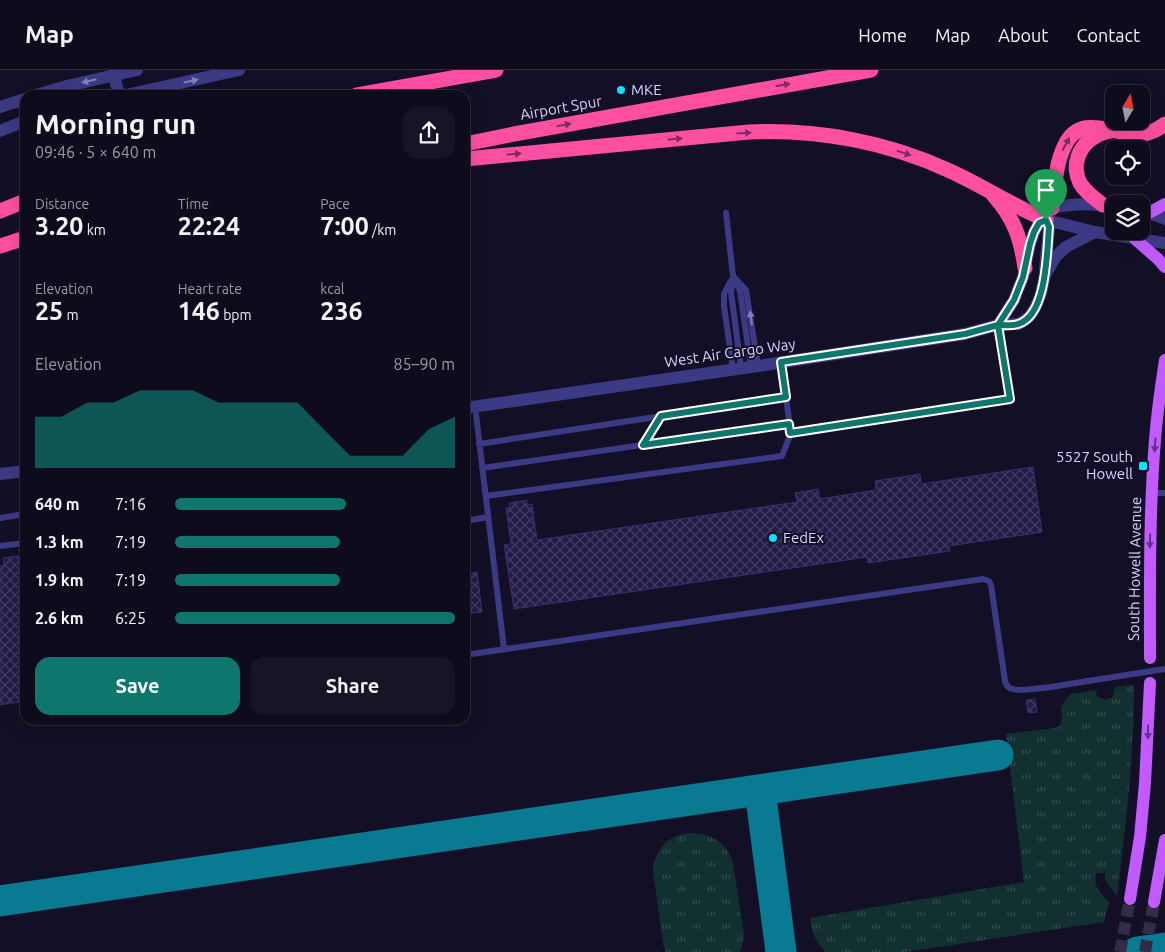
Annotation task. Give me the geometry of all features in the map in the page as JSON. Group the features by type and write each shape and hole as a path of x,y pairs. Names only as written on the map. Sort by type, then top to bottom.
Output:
{"highway":[{"path":"367,90 434,70"},
{"path":"385,90 496,70"},
{"name":"Airport Spur","path":"470,143 871,70"},
{"path":"470,159 730,134 791,132 820,134 901,152 948,170 990,192 1049,214 1063,148 1069,138 1079,130 1101,127 1112,131 1138,135 1157,130 1165,124"},
{"path":"1105,204 1090,195 1080,184 1076,170 1078,156 1086,143 1097,135 1112,131"},
{"path":"990,192 1006,210 1014,225 1020,240 1026,268"},
{"path":"0,211 20,203"},
{"path":"0,246 20,240"}],"main road":[{"path":"1150,210 1165,204"},
{"path":"1136,240 1165,267"},
{"name":"South Howell Avenue","path":"1150,658 1152,493 1155,438 1165,360"},
{"path":"1130,899 1146,783 1150,683"},
{"path":"1154,902 1165,840"}],"street":[{"path":"53,90 137,70"},
{"path":"149,90 239,70"},
{"path":"114,75 117,90"},
{"path":"0,107 20,100"},
{"path":"0,131 20,123"},
{"path":"998,325 1014,300 1026,268 1030,244 1039,223 1049,214 1077,204 1105,206"},
{"path":"1049,214 1095,232 1105,234"},
{"path":"1045,275 1049,214"},
{"path":"1150,214 1165,219"},
{"name":"West Air Cargo Way","path":"470,407 746,368 965,334 998,325 1019,324 1030,316 1036,306 1045,275 1056,256 1066,247 1095,232"},
{"path":"1142,240 1165,243"},
{"path":"0,474 20,472"}],"lane":[{"path":"726,213 733,276 740,291 746,368"},
{"path":"733,276 724,294 724,306 746,368"},
{"path":"790,433 1010,399 998,325"},
{"path":"486,496 782,456 790,433 781,362"},
{"path":"479,444 786,397"},
{"path":"470,407 479,444 504,649"},
{"path":"643,445 661,416"},
{"path":"482,468 789,424"},
{"path":"1152,493 1165,493"},
{"path":"0,518 20,515"},
{"path":"470,520 488,517"},
{"path":"0,546 20,544"},
{"path":"470,654 983,579 989,581 991,585 1005,681 1006,685 1012,689 1023,690 1165,669"}],"green space":[{"path":"1134,685 1131,765 1117,896 1105,879 1105,873 1097,873 1095,877 1098,889 1109,902 1104,922 906,952 826,952 819,945 813,933 810,918 1024,882 1006,734 1060,726 1062,719 1061,707 1070,694 1096,690 1097,696 1106,700 1113,697 1115,687"},
{"path":"683,834 705,835 717,840 726,850 733,863 744,938 740,952 666,952 663,943 653,871 654,863 664,844"}],"building":[{"name":"FedEx","path":"1033,467 1042,532 949,546 950,551 868,563 867,557 514,609 504,545 511,544 506,508 510,508 509,503 527,500 527,505 532,504 537,540 797,502 795,493 818,489 820,499 876,490 875,481 920,474 921,484"},
{"path":"20,556 20,702 0,705 0,566 4,565 3,558"},
{"path":"477,572 482,612 470,613 470,573"},
{"path":"1035,699 1037,712 1028,713 1026,700"}],"taxiway":[{"path":"0,901 998,755"},
{"path":"760,790 781,952"},
{"path":"1137,952 1165,948"}],"tunnel":[{"path":"1120,952 1130,899"},
{"path":"1145,952 1154,902"}],"place":[{"name":"MKE","path":"621,90"},
{"name":"5527 South Howell","path":"1143,466"},
{"name":"FedEx","path":"773,538"}],"route":[{"path":"1046,220 1039,223 1034,232 1026,268 1018,290 998,325 965,334 781,362 786,397 661,416 643,445 789,424 790,433 1010,399 998,325 1019,324 1030,316 1036,306 1045,275 1049,227 1046,220"}]}
